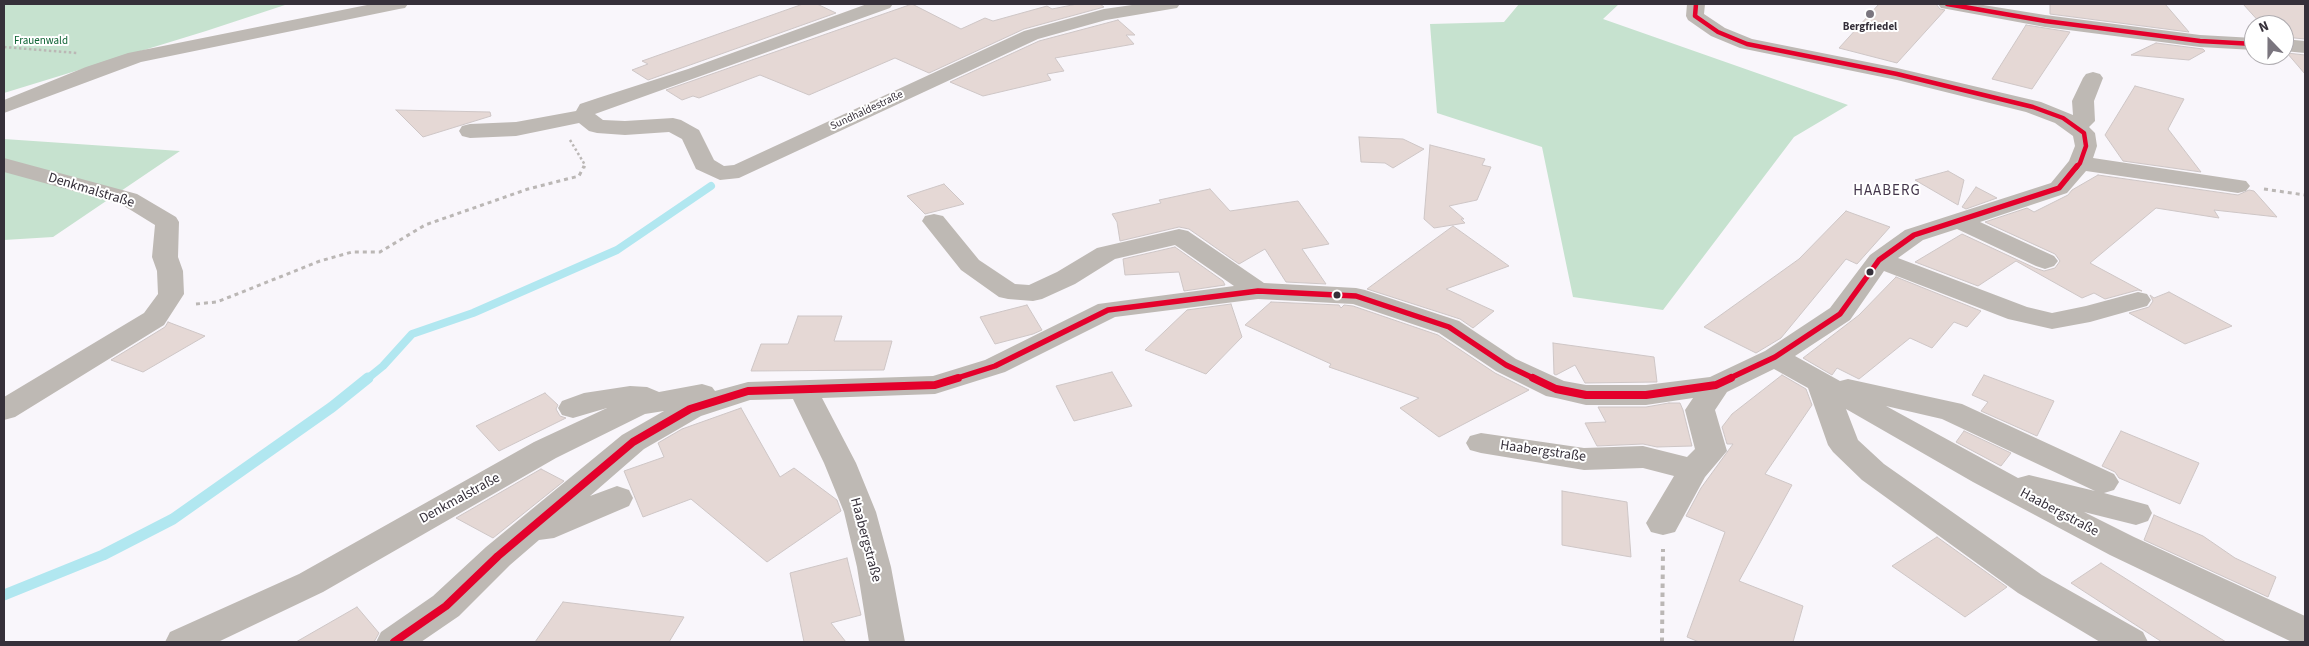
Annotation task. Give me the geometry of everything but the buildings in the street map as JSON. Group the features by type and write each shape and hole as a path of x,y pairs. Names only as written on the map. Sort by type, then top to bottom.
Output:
{"street":[{"path":"4,106 93,71 135,57 399,4"},
{"path":"470,131 516,129 550,120 583,116 588,109 605,102 695,73 884,4"},
{"name":"Sundhaldestraße","path":"583,116 598,126 625,128 673,125 691,135 704,164 720,173 739,171 1031,35 1104,15 1171,4"},
{"path":"394,642 446,606 518,539 633,442 690,409 748,391 935,385 995,366 1108,310 1258,291 1356,296 1449,327 1506,365 1556,389 1586,395 1646,395 1716,386 1775,357 1840,314 1879,260 1914,236 1957,220 2059,188 2080,163 2086,146 2084,133 2063,118 2033,107 1887,72 1747,44 1718,32 1695,16 1696,4"},
{"path":"1947,4 2045,21 2200,41 2244,43"},
{"path":"2074,126 2084,121 2083,101 2093,78"},
{"path":"2080,163 2238,186"},
{"name":"Denkmalstraße","path":"4,165 129,199 166,222 165,257 170,271 171,294 154,319 4,410"},
{"path":"1957,220 2045,261"},
{"path":"934,221 970,265 1008,291 1033,293 1066,278 1106,253 1179,236 1258,291"},
{"path":"1879,260 2018,313 2052,321 2090,314 2138,300"},
{"name":"Haabergstraße","path":"1775,357 1984,474 2122,546 2305,632"},
{"path":"1820,381 1844,445 1872,472 2030,584 2130,642"},
{"name":"Haabergstraße","path":"1820,381 1950,411 2103,482"},
{"path":"1663,523 1693,470 1710,451 1700,410 1716,386"},
{"name":"Haabergstraße","path":"803,389 840,463 860,512 874,567 887,642"},
{"name":"Denkmalstraße","path":"182,642 311,583 545,450 637,406 700,394 748,391"},
{"path":"573,408 596,400 630,396 673,399"},
{"name":"Haabergstraße","path":"1481,443 1584,459 1643,458 1693,470"},
{"path":"1984,474 2136,513"},
{"path":"518,539 617,498"}],"path":[{"path":"4,47 79,53"},
{"path":"163,305 217,302 320,261 352,252 380,252 433,222 528,188 579,176 585,165 572,141 557,133 550,120"},
{"path":"2238,186 2305,195"},
{"path":"1662,642 1663,523"}],"green space":[{"name":"Frauenwald","path":"4,4 288,4 4,93"},
{"path":"1519,4 1619,4 1603,19 1848,105 1794,137 1663,310 1573,297 1542,147 1437,113 1430,24 1504,22"},
{"path":"4,139 180,151 53,237 4,240"}],"waterway":[{"path":"367,379 383,366 412,334 473,313 617,250 711,186"},
{"path":"4,595 103,555 173,519 332,407 368,378"}],"transit line":[{"path":"394,642 446,606 498,556 633,442 690,409 748,391 935,385 995,366 1108,310 1258,291 1356,296 1449,327 1506,365 1556,389 1586,395 1646,395 1716,385 1775,357 1840,314 1879,260 1914,235 2059,188 2080,163 2086,146 2084,133 2063,118 2033,107 1897,74 1747,44 1718,32 1695,16 1696,4"},
{"path":"1947,4 2045,21 2200,41 2244,43"}],"place":[{"name":"Bergfriedel","path":"1870,14"}],"district":[{"name":"HAABERG","path":"1887,192"}]}
